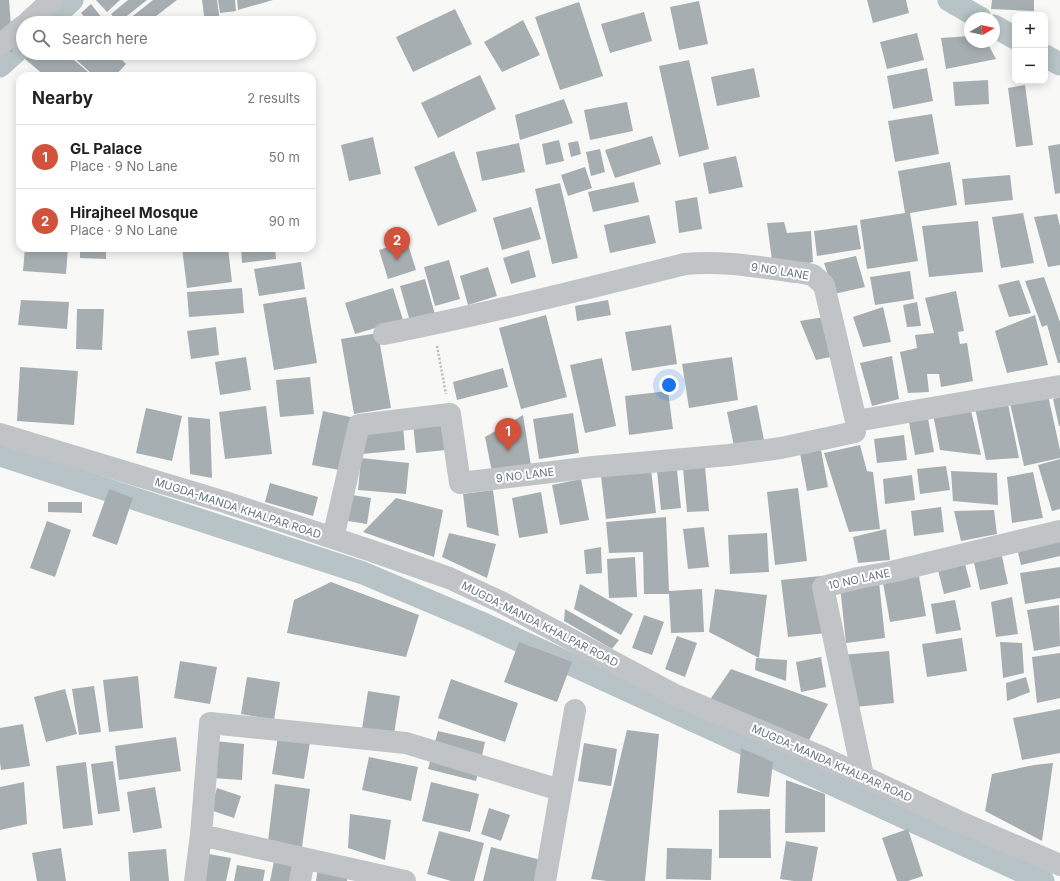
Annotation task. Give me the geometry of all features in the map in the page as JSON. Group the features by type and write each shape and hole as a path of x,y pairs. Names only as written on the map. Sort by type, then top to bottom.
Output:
{"street":[{"path":"35,16 52,0"},
{"path":"0,45 16,32"},
{"name":"9 NO LANE","path":"384,334 514,307 572,291 685,264 704,262 734,264 803,273 813,275 824,285 856,421 855,432 781,448 729,455 593,467 460,483 450,414"},
{"path":"856,421 1060,386"},
{"path":"333,538 359,425 450,414"},
{"name":"MUGDA-MANDA KHALPAR ROAD","path":"0,434 225,502 449,578 501,602 675,695 824,758 958,821 1060,865"},
{"name":"10 NO LANE","path":"863,776 822,587 858,578 899,571 1060,531"},
{"path":"545,881 575,710"},
{"path":"195,881 201,835 210,723 406,743 560,790"},
{"path":"201,835 405,881"},
{"path":"300,881 304,859"}],"path":[{"path":"432,325 450,414"}],"building":[{"path":"0,0 9,0 13,52 0,52"},
{"path":"96,0 120,0 107,12"},
{"path":"128,0 147,0 127,16 113,16 111,14"},
{"path":"153,0 177,0 156,16 133,16"},
{"path":"202,0 217,0 219,16 204,16"},
{"path":"218,0 235,0 236,11 220,13"},
{"path":"237,0 273,0 238,10"},
{"path":"867,0 906,0 909,13 873,23"},
{"path":"992,0 1034,0 1034,11 991,9"},
{"path":"699,1 708,44 679,50 670,7"},
{"path":"579,2 603,76 560,90 535,17"},
{"path":"91,4 100,16 84,16 81,13"},
{"path":"455,9 472,44 413,72 396,37"},
{"path":"644,12 652,41 610,53 601,24"},
{"path":"523,20 540,55 502,72 484,42"},
{"path":"917,33 924,60 887,69 880,42"},
{"path":"964,36 964,48 990,48 996,59 946,69 941,38"},
{"path":"26,60 74,60 88,72 40,72"},
{"path":"77,60 122,60 126,64 119,72 90,72"},
{"path":"689,60 709,149 679,157 659,66"},
{"path":"754,68 760,97 717,106 711,77"},
{"path":"927,68 933,101 893,109 887,76"},
{"path":"480,75 496,109 438,138 421,103"},
{"path":"988,80 989,104 955,106 953,82"},
{"path":"1025,85 1033,145 1016,147 1008,88"},
{"path":"564,99 573,123 520,140 515,115"},
{"path":"627,102 633,131 590,140 584,110"},
{"path":"932,114 939,154 895,162 888,121"},
{"path":"652,136 661,164 615,178 605,150"},
{"path":"373,137 381,174 349,181 341,145"},
{"path":"559,140 564,161 546,165 542,144"},
{"path":"578,141 581,154 571,157 568,143"},
{"path":"519,143 525,172 482,181 476,152"},
{"path":"1060,144 1060,193 1055,194 1048,146"},
{"path":"600,149 605,172 591,176 586,152"},
{"path":"454,151 477,211 438,226 414,167"},
{"path":"736,156 743,187 709,194 703,163"},
{"path":"950,162 957,205 910,213 918,261 867,269 860,220 905,213 898,171"},
{"path":"585,167 592,188 568,196 561,175"},
{"path":"1010,175 1013,200 965,205 962,179"},
{"path":"634,182 639,202 593,212 588,192"},
{"path":"560,183 578,258 552,264 535,189"},
{"path":"697,197 702,229 679,233 675,201"},
{"path":"531,207 541,239 502,250 493,218"},
{"path":"1023,213 1034,263 1001,268 992,217"},
{"path":"1057,214 1060,226 1060,265 1048,267 1034,217"},
{"path":"649,215 656,243 610,253 604,225"},
{"path":"978,221 983,272 929,277 922,226"},
{"path":"784,222 787,233 811,231 813,262 772,260 767,223"},
{"path":"857,225 861,249 817,256 814,231"},
{"path":"407,241 416,270 388,279 379,250"},
{"path":"529,250 536,277 511,284 503,258"},
{"path":"25,252 68,252 66,274 23,271"},
{"path":"80,252 106,252 106,259 80,258"},
{"path":"182,252 228,252 232,282 187,288"},
{"path":"241,252 275,252 276,259 242,263"},
{"path":"856,256 865,287 834,294 824,263"},
{"path":"449,260 460,299 435,306 424,267"},
{"path":"301,262 305,289 259,296 254,269"},
{"path":"488,267 497,296 468,305 460,276"},
{"path":"910,271 914,299 875,305 870,277"},
{"path":"1044,277 1060,322 1060,363 1058,363 1047,325 1042,327 1025,281"},
{"path":"425,279 436,318 411,325 400,286"},
{"path":"1019,280 1031,313 1009,317 998,285"},
{"path":"242,288 244,313 189,317 187,292"},
{"path":"393,288 403,320 355,334 345,303"},
{"path":"956,291 964,331 958,332 960,344 967,343 973,381 941,387 939,374 927,374 929,392 908,393 900,352 917,348 915,335 934,333 925,298"},
{"path":"306,297 317,363 274,370 263,304"},
{"path":"21,300 69,302 67,329 18,325"},
{"path":"608,300 611,315 577,321 575,306"},
{"path":"917,302 921,326 907,327 903,305"},
{"path":"883,307 891,342 863,347 853,317"},
{"path":"77,309 104,309 102,350 76,349"},
{"path":"546,315 567,397 521,409 499,328"},
{"path":"1035,315 1048,365 1007,373 995,331"},
{"path":"824,317 840,355 816,360 800,321"},
{"path":"671,325 677,364 632,371 625,332"},
{"path":"216,327 219,355 191,359 187,331"},
{"path":"378,333 391,408 354,414 341,339"},
{"path":"892,356 899,399 872,406 860,363"},
{"path":"246,357 251,390 220,395 215,362"},
{"path":"732,357 738,400 689,408 682,364"},
{"path":"602,358 616,426 585,433 570,365"},
{"path":"20,367 78,371 74,425 17,421"},
{"path":"503,368 508,387 457,400 453,382"},
{"path":"310,377 314,414 280,417 276,380"},
{"path":"668,391 673,429 629,435 625,396"},
{"path":"1048,395 1060,450 1060,458 1024,466 1010,403"},
{"path":"968,397 981,455 940,450 931,404"},
{"path":"1060,397 1060,426 1059,426 1053,399"},
{"path":"1008,404 1019,458 986,460 975,408"},
{"path":"757,405 765,445 735,451 727,412"},
{"path":"266,406 272,454 225,459 219,412"},
{"path":"926,407 934,452 915,455 907,411"},
{"path":"146,408 182,416 172,461 136,453"},
{"path":"323,411 355,418 345,471 312,465"},
{"path":"573,413 579,453 539,459 533,419"},
{"path":"523,415 531,466 492,472 485,437"},
{"path":"188,417 210,419 212,478 190,474"},
{"path":"443,420 446,450 416,453 413,423"},
{"path":"403,424 405,450 362,454 360,428"},
{"path":"904,435 907,460 877,463 874,439"},
{"path":"860,445 867,471 873,472 880,529 849,532 824,453"},
{"path":"821,450 828,487 807,491 800,453"},
{"path":"361,458 409,463 406,494 358,490"},
{"path":"1060,459 1060,509 1052,511 1038,465"},
{"path":"705,466 709,511 687,512 683,468"},
{"path":"946,466 950,490 920,494 917,469"},
{"path":"651,469 656,513 606,519 601,476"},
{"path":"677,470 681,508 661,510 657,471"},
{"path":"951,471 997,473 998,505 953,501"},
{"path":"1033,472 1043,518 1012,523 1007,477"},
{"path":"912,475 915,500 885,504 883,479"},
{"path":"581,479 589,520 560,525 552,485"},
{"path":"270,483 318,497 313,516 265,502"},
{"path":"798,488 807,561 775,565 767,492"},
{"path":"109,489 133,498 117,545 92,536"},
{"path":"493,490 499,536 467,527 463,494"},
{"path":"541,492 548,533 519,538 512,498"},
{"path":"346,494 371,498 367,524 342,520"},
{"path":"396,498 443,510 434,557 363,532"},
{"path":"48,502 82,502 82,513 48,512"},
{"path":"941,507 944,532 914,536 911,511"},
{"path":"994,510 997,534 961,541 954,511"},
{"path":"666,517 669,591 702,589 704,632 671,633 669,594 644,594 643,552 609,553 606,522"},
{"path":"47,521 71,530 55,577 30,568"},
{"path":"1060,526 1060,556 1021,565 1014,536"},
{"path":"704,527 709,567 688,569 683,529"},
{"path":"886,529 890,560 858,563 853,537"},
{"path":"449,533 496,544 487,578 442,557"},
{"path":"767,533 769,572 730,574 728,535"},
{"path":"601,547 602,573 586,574 584,550"},
{"path":"1001,552 1008,584 980,590 973,558"},
{"path":"635,557 637,597 609,598 607,559"},
{"path":"965,564 971,587 944,594 938,570"},
{"path":"1060,567 1060,598 1025,604 1020,573"},
{"path":"918,571 926,616 890,622 882,577"},
{"path":"821,576 827,633 788,637 781,580"},
{"path":"331,582 419,615 406,657 287,633 294,600"},
{"path":"879,582 885,638 846,643 840,586"},
{"path":"580,584 633,614 621,635 574,609"},
{"path":"715,589 767,595 759,658 709,632"},
{"path":"1012,597 1018,634 996,637 991,602"},
{"path":"955,600 961,630 936,634 931,604"},
{"path":"1059,605 1060,646 1034,651 1027,610"},
{"path":"565,609 619,640 612,649 564,621"},
{"path":"644,615 664,622 652,655 632,648"},
{"path":"677,636 697,643 685,677 665,669"},
{"path":"962,638 967,671 927,677 922,644"},
{"path":"519,642 572,662 557,702 504,682"},
{"path":"1000,642 1022,643 1024,673 1003,678"},
{"path":"889,651 894,703 846,708 841,655"},
{"path":"1060,653 1060,698 1037,703 1032,657"},
{"path":"821,657 826,687 801,692 796,662"},
{"path":"756,658 787,660 786,681 755,670"},
{"path":"180,661 217,667 210,704 174,698"},
{"path":"731,669 828,704 808,742 709,701"},
{"path":"138,676 143,728 109,732 103,680"},
{"path":"247,677 280,682 274,720 241,714"},
{"path":"1026,677 1030,692 1007,701 1006,683"},
{"path":"451,679 518,703 505,742 438,718"},
{"path":"94,686 101,732 79,735 72,689"},
{"path":"65,689 77,734 46,742 34,697"},
{"path":"368,691 400,696 394,734 362,729"},
{"path":"1060,709 1060,753 1022,760 1013,718"},
{"path":"23,724 30,766 1,770 0,728"},
{"path":"627,730 659,734 645,881 607,881 591,879"},
{"path":"438,731 485,742 476,781 428,769"},
{"path":"176,737 181,771 119,780 115,746"},
{"path":"278,737 310,742 304,779 272,774"},
{"path":"215,741 244,744 242,780 212,778"},
{"path":"584,743 617,749 611,786 578,781"},
{"path":"741,748 773,762 769,797 737,793"},
{"path":"369,757 418,767 411,801 362,790"},
{"path":"113,761 120,811 98,814 91,764"},
{"path":"86,762 93,825 63,829 56,766"},
{"path":"1053,763 1042,841 985,811 992,774 1034,765"},
{"path":"786,780 825,794 825,832 785,833"},
{"path":"24,782 27,824 0,830 0,787"},
{"path":"431,782 479,794 470,832 422,821"},
{"path":"275,784 310,789 302,847 268,841"},
{"path":"155,787 162,828 133,833 127,792"},
{"path":"217,788 241,796 234,818 210,810"},
{"path":"489,808 510,815 501,841 481,834"},
{"path":"770,809 771,858 719,858 719,810"},
{"path":"350,814 391,820 385,860 348,848"},
{"path":"908,829 923,876 908,881 897,881 882,838"},
{"path":"439,831 484,843 474,881 451,881 427,874"},
{"path":"786,841 818,847 812,881 780,879"},
{"path":"491,847 545,861 540,881 483,881"},
{"path":"61,848 66,881 37,881 32,853"},
{"path":"667,848 712,849 711,880 666,879"},
{"path":"166,849 169,881 130,881 128,852"},
{"path":"203,853 231,858 226,881 197,881"},
{"path":"274,861 307,868 305,881 270,881"},
{"path":"237,865 265,870 263,881 234,881"},
{"path":"318,867 348,872 347,881 316,881"}],"waterway":[{"path":"55,16 72,0"},
{"path":"949,0 970,12"},
{"path":"1000,29 1012,36"},
{"path":"0,66 16,51"},
{"path":"1048,58 1060,64"},
{"path":"0,455 363,573 479,622 1043,881"}],"place":[{"name":"Hirajheel Mosque","path":"397,260"},
{"name":"GL Palace","path":"508,451"}]}
